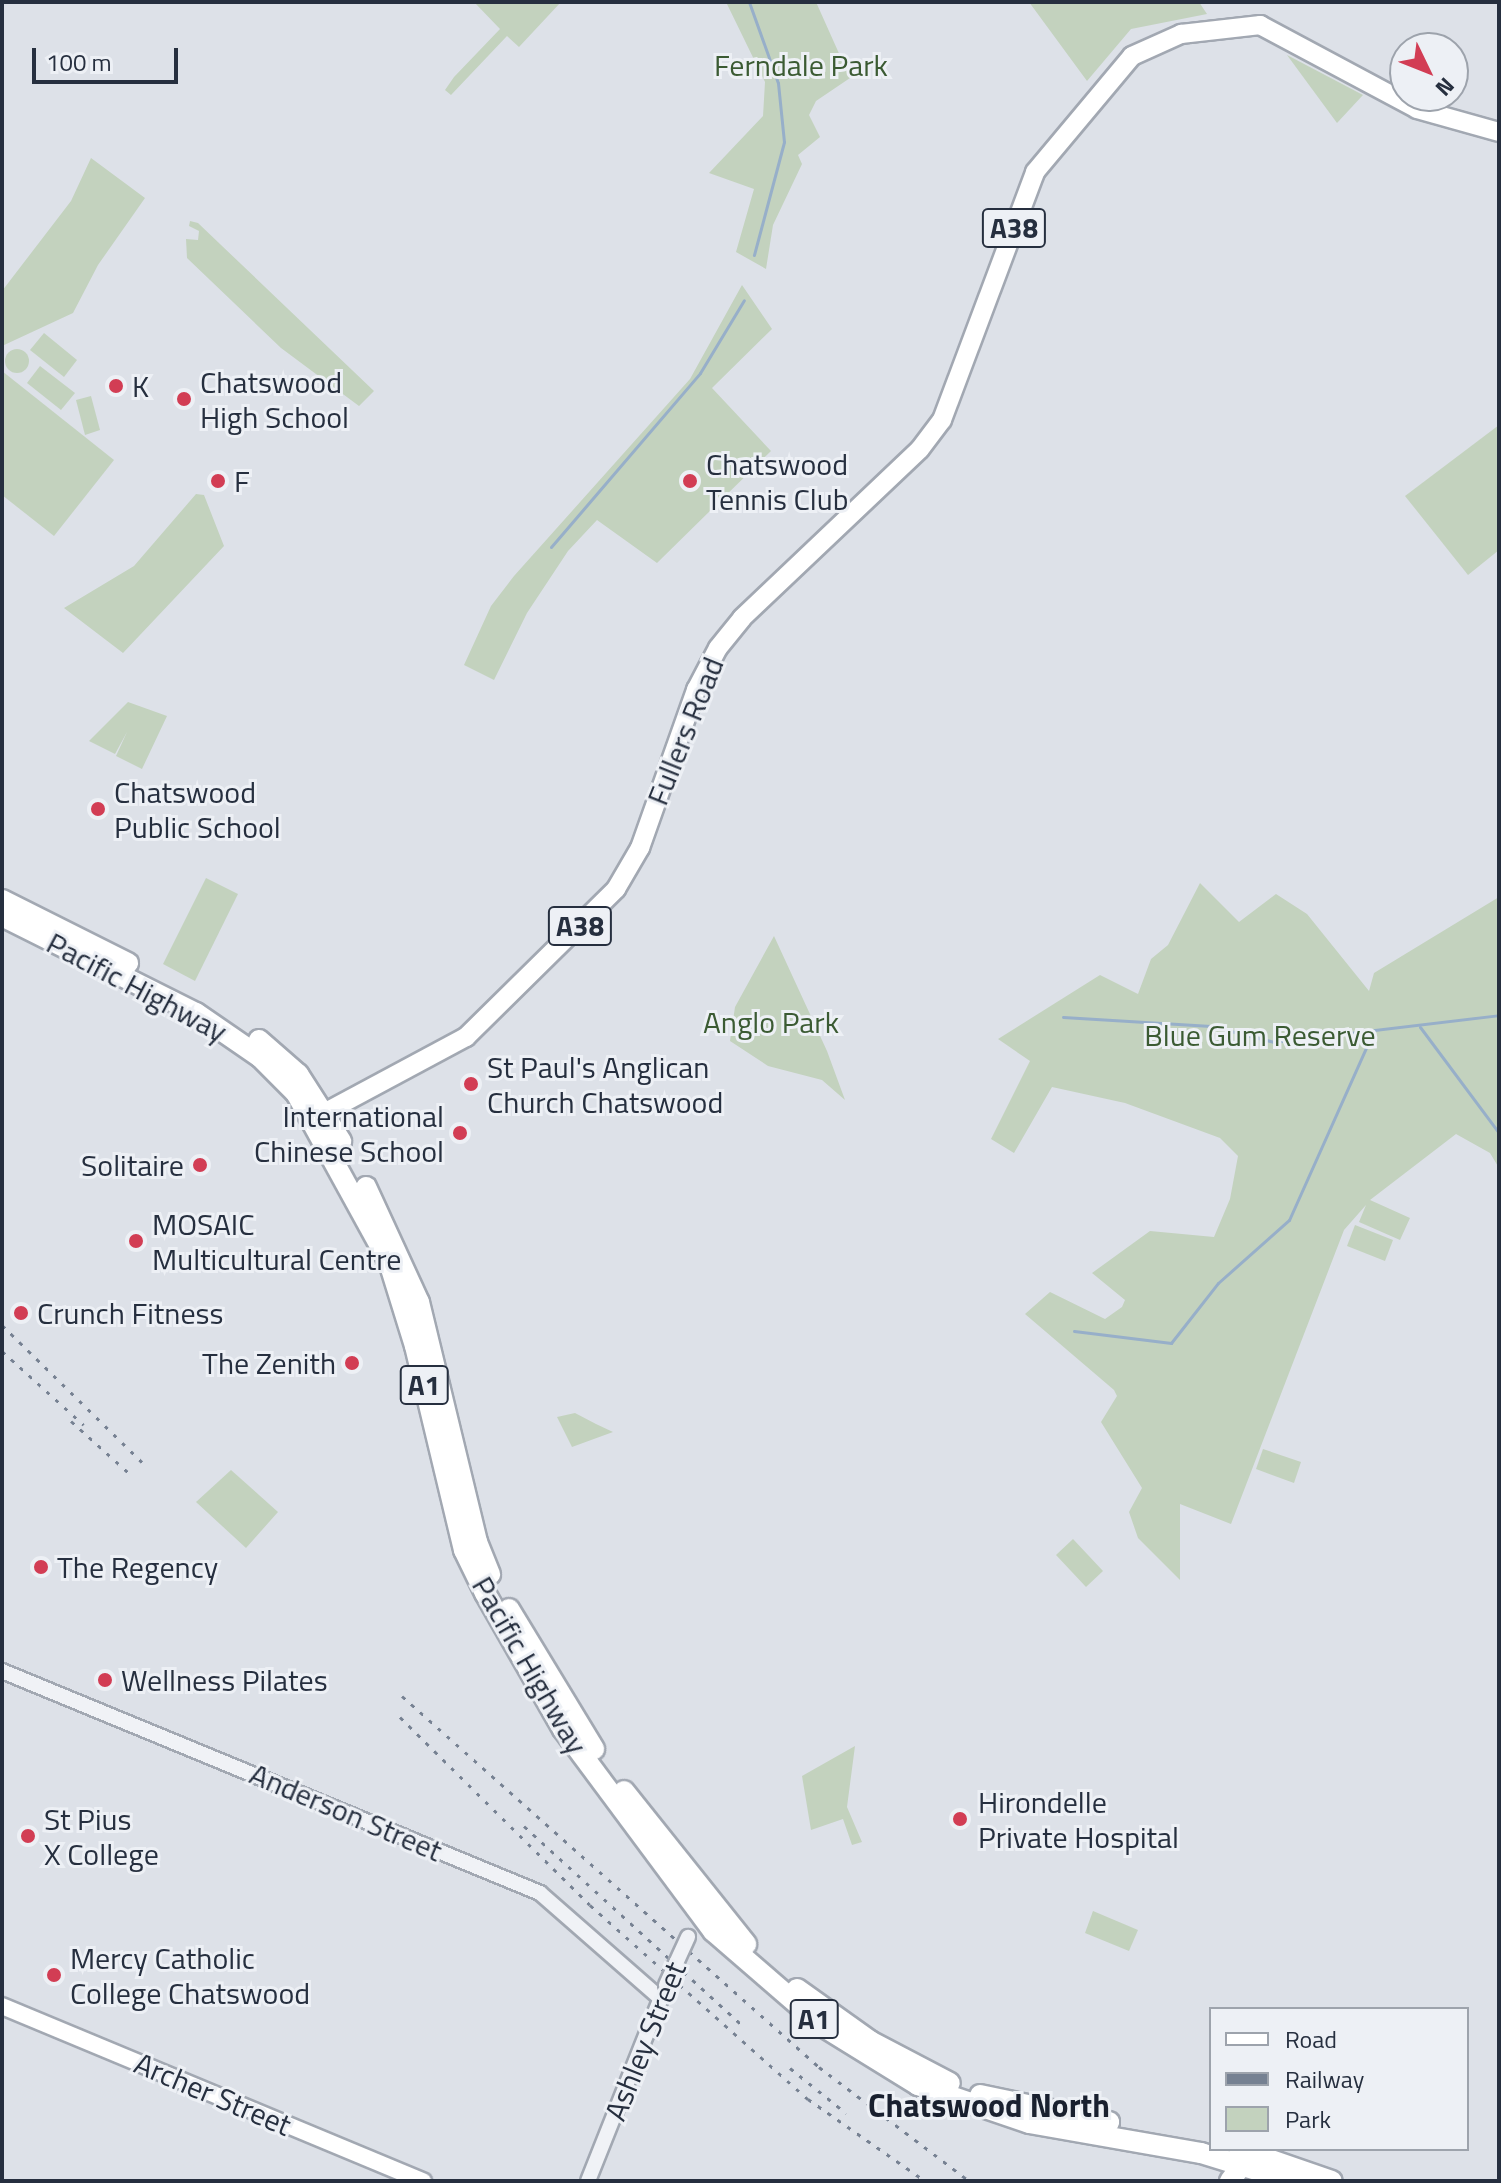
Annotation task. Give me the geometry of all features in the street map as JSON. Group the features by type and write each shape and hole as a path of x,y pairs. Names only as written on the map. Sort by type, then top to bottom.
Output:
{"highway":[{"name":"Pacific Highway","path":"2,900 212,1009 285,1060 319,1115 395,1277 461,1537 479,1581 548,1706 706,1911 824,2027 918,2085 1029,2123 1332,2181"},
{"name":"Pacific Highway","path":"2,916 205,1019 281,1076 319,1115"},
{"name":"Pacific Highway","path":"706,1911 806,1996 926,2073 1034,2109 1209,2141"},
{"name":"Pacific Highway","path":"1249,2167 1292,2181"}],"main road":[{"name":"Fullers Road","path":"319,1115 466,1037 616,889 640,848 696,690 718,648 742,618 920,449 942,420 966,367 1029,184 1121,66 1148,45 1181,34 1248,23 1274,31 1417,109 1499,132"},
{"name":"Archer Street","path":"2,2006 423,2181"}],"street":[{"name":"Anderson Street","path":"2,1671 540,1893 663,1992"},
{"name":"Ashley Street","path":"588,2181 663,1992 688,1937 706,1911"}],"green space":[{"path":"474,2 561,2 519,47 507,36 451,95 445,90 454,77 500,29"},
{"name":"Ferndale Park","path":"726,2 816,2 850,78 816,101 809,115 820,137 798,155 802,164 773,225 766,269 736,252 754,189 709,173 763,116 765,82"},
{"path":"1029,2 1199,2 1207,14 1131,29 1087,81"},
{"path":"1287,55 1363,95 1337,123"},
{"path":"91,158 145,198 98,265 73,313 2,346 2,291 71,201"},
{"path":"190,221 198,223 374,391 359,406 281,348 187,258 186,239 198,240 199,231 189,226"},
{"path":"742,285 772,329 712,388 771,451 657,563 597,520 568,551 527,613 494,680 464,665 491,606 514,576 690,379"},
{"path":"44,333 77,360 64,377 30,350"},
{"path":"17,349 26,352 29,361 26,370 17,373 8,370 5,361 8,352"},
{"path":"40,366 75,393 61,410 27,383"},
{"path":"2,371 114,460 54,536 2,495"},
{"path":"91,396 100,430 85,435 76,400"},
{"path":"1499,425 1499,550 1468,575 1405,496"},
{"path":"196,494 204,495 224,546 123,653 64,608 134,566"},
{"path":"128,702 167,716 142,769 116,756 127,732 115,754 89,741"},
{"path":"206,878 238,894 195,981 163,964"},
{"name":"Blue Gum Reserve","path":"1200,883 1239,922 1276,894 1307,914 1369,991 1374,973 1499,897 1499,1168 1490,1153 1456,1134 1370,1200 1410,1218 1400,1240 1359,1222 1366,1205 1344,1230 1231,1524 1180,1504 1180,1580 1138,1538 1129,1512 1142,1488 1101,1422 1117,1396 1114,1390 1025,1314 1050,1292 1105,1319 1122,1307 1125,1300 1092,1273 1150,1231 1214,1237 1230,1199 1238,1156 1220,1138 1125,1103 1052,1087 1014,1153 991,1139 1030,1061 998,1039 1100,975 1138,994 1151,959 1168,945"},
{"name":"Anglo Park","path":"774,936 827,1051 845,1100 822,1080 768,1066 730,1041 735,1007"},
{"path":"1355,1225 1393,1240 1385,1261 1347,1246"},
{"path":"575,1413 613,1432 572,1447 557,1417"},
{"path":"1263,1449 1301,1462 1294,1483 1256,1469"},
{"path":"231,1470 278,1512 246,1548 196,1502"},
{"path":"1073,1539 1103,1571 1086,1587 1056,1555"},
{"path":"855,1746 847,1807 862,1842 852,1845 843,1819 811,1830 802,1776"},
{"path":"1093,1911 1138,1930 1129,1951 1085,1933"}],"waterway":[{"path":"749,2 778,83 784,142 754,255"},
{"path":"551,547 700,373 744,300"},
{"path":"1063,1017 1211,1026 1274,1042 1499,1015"},
{"path":"1420,1027 1499,1133"},
{"path":"1074,1331 1171,1343 1218,1283 1289,1220 1373,1032"}],"railway":[{"path":"2,1325 142,1462"},
{"path":"2,1351 84,1425"},
{"path":"71,1421 131,1475"},
{"path":"402,1696 819,2067 969,2181"},
{"path":"400,1717 590,1905 808,2099 925,2181"},
{"path":"524,1826 745,2028"},
{"path":"790,2068 846,2113"}],"place":[{"name":"K","path":"116,386"},
{"name":"Chatswood High School","path":"184,399"},
{"name":"F","path":"218,481"},
{"name":"Chatswood Tennis Club","path":"690,481"},
{"name":"Chatswood Public School","path":"98,809"},
{"name":"St Paul's Anglican Church Chatswood","path":"471,1084"},
{"name":"International Chinese School","path":"460,1133"},
{"name":"Solitaire","path":"200,1165"},
{"name":"MOSAIC Multicultural Centre","path":"136,1241"},
{"name":"Crunch Fitness","path":"21,1313"},
{"name":"The Zenith","path":"352,1363"},
{"name":"The Regency","path":"41,1567"},
{"name":"Wellness Pilates","path":"105,1680"},
{"name":"Hirondelle Private Hospital","path":"960,1819"},
{"name":"St Pius X College","path":"28,1836"},
{"name":"Mercy Catholic College Chatswood","path":"54,1975"}],"district":[{"name":"Chatswood North","path":"989,2105"}]}
